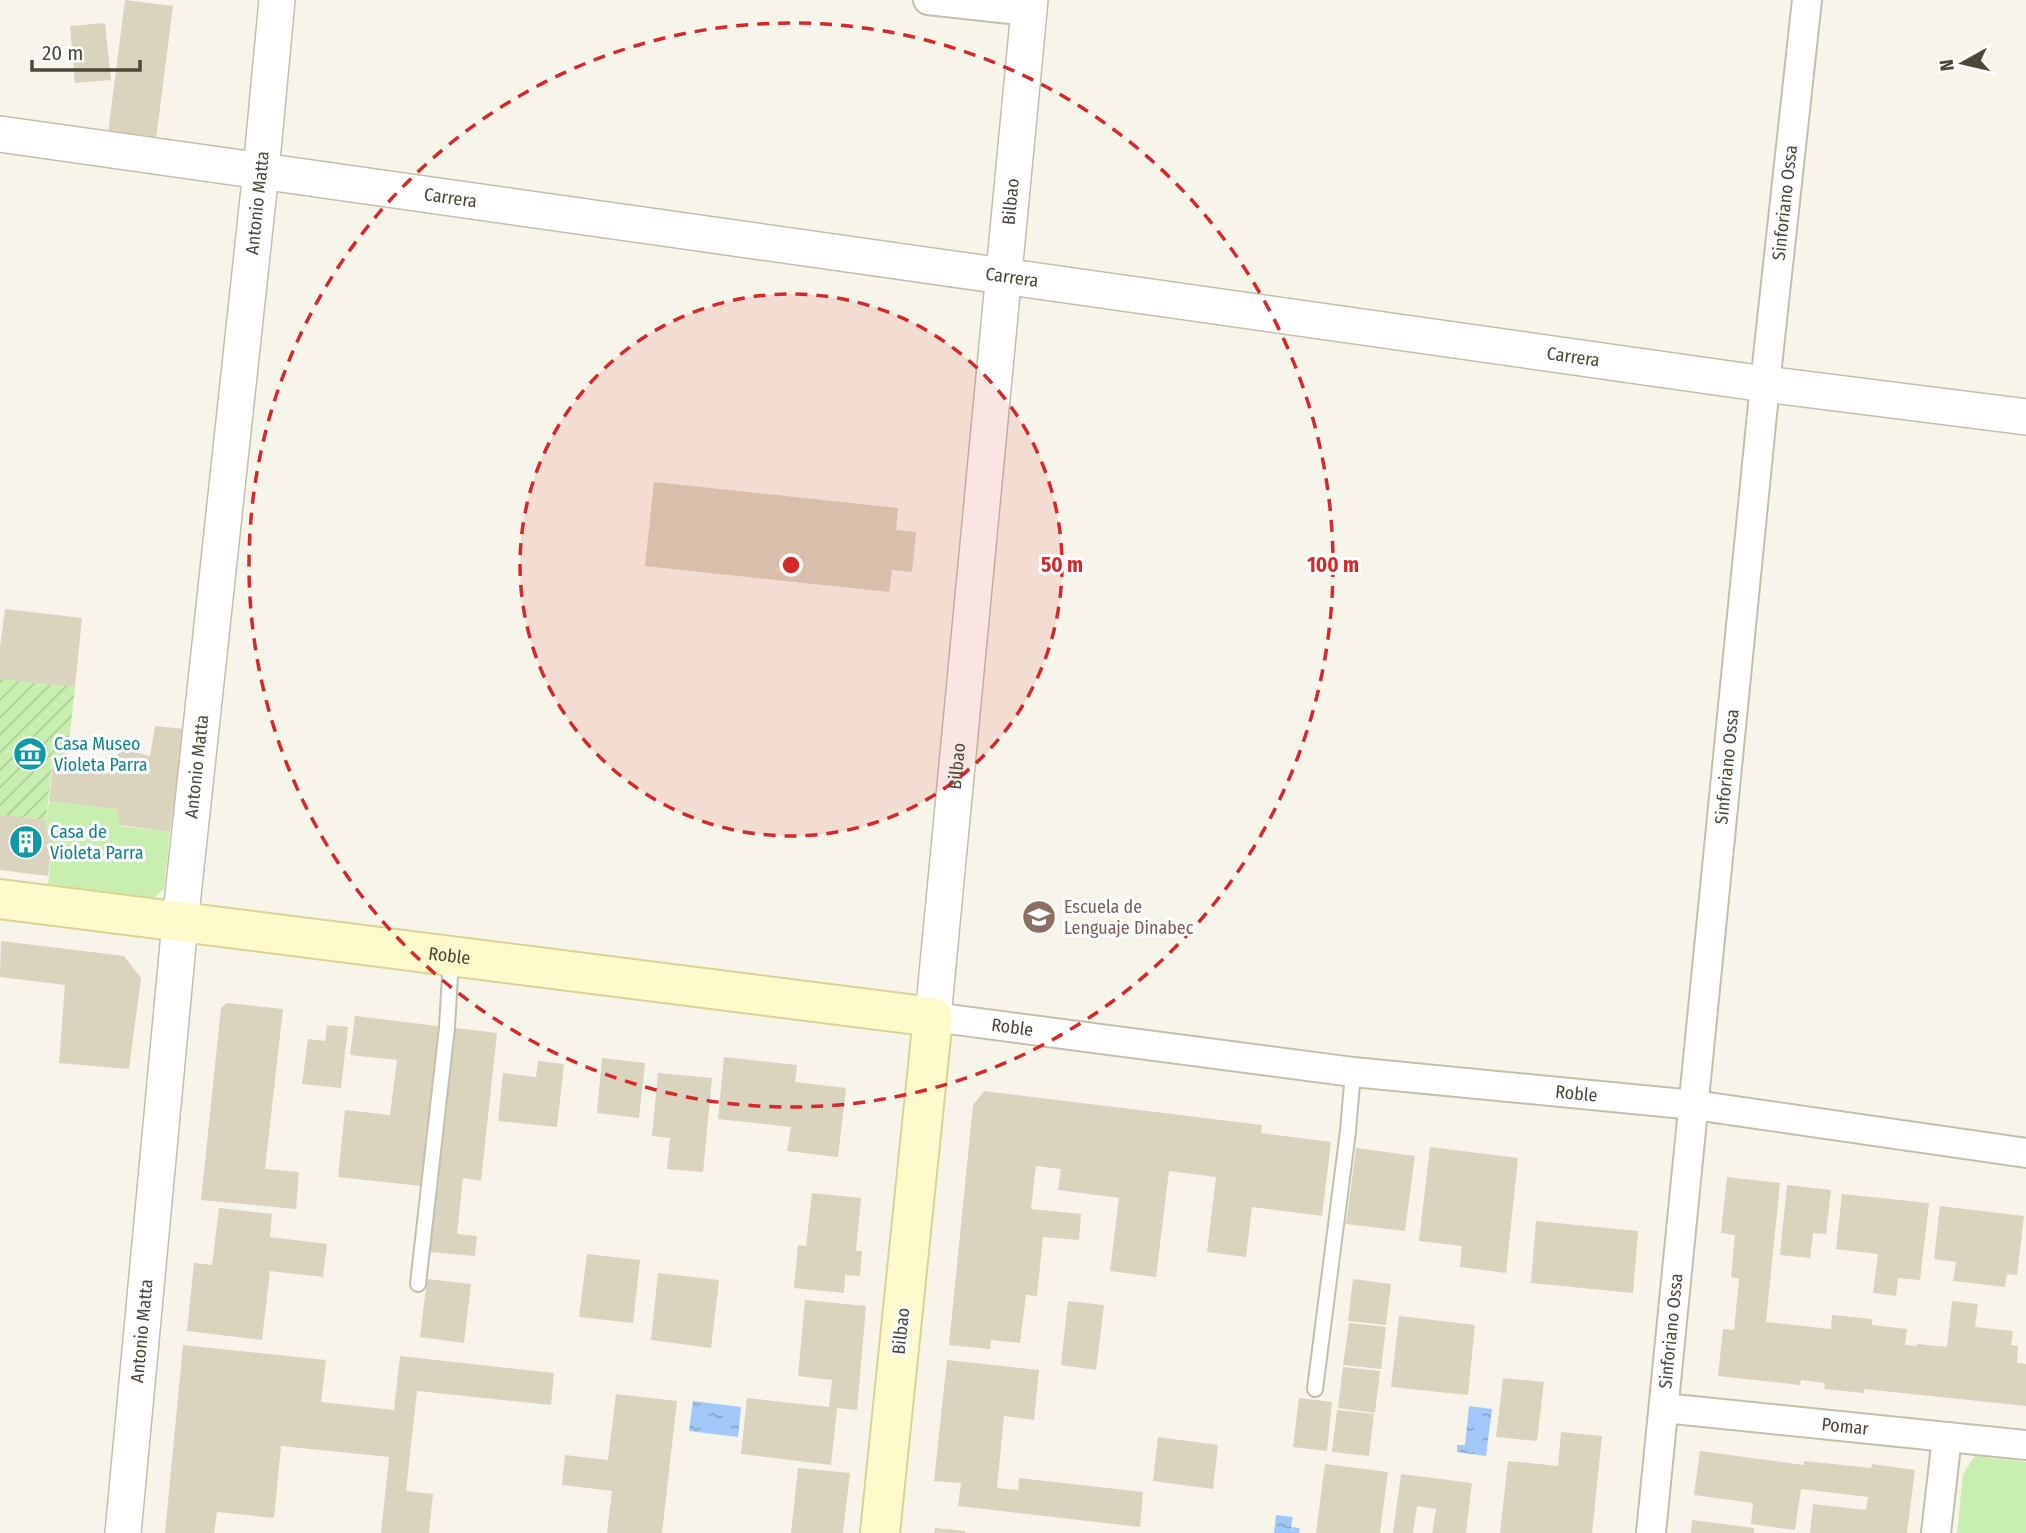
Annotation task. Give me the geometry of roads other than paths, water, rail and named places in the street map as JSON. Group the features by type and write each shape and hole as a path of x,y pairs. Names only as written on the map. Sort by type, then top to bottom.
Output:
{"main road":[{"name":"Roble","path":"0,899 933,1017"},
{"name":"Bilbao","path":"880,1533 933,1017"}],"street":[{"name":"Antonio Matta","path":"123,1533 180,923 277,0"},
{"path":"928,0 1029,6"},
{"name":"Sinforiano Ossa","path":"1651,1533 1765,384 1807,0"},
{"name":"Bilbao","path":"933,1017 1029,6"},
{"name":"Carrera","path":"0,134 1765,384 2026,417"},
{"name":"Roble","path":"933,1017 1353,1072 1694,1105 2026,1153"},
{"name":"Pomar","path":"1664,1408 2026,1445"},
{"path":"1936,1533 1947,1437"}],"lane":[{"path":"418,1284 447,1027 452,957"},
{"path":"1315,1390 1353,1072"}],"water":[{"path":"693,1401 741,1407 738,1437 689,1431"},
{"path":"1469,1406 1492,1409 1486,1456 1457,1452 1457,1445 1465,1445"},
{"path":"1276,1515 1293,1517 1291,1527 1300,1528 1299,1533 1274,1533"}],"place":[{"name":"Casa Museo Violeta Parra","path":"30,754"},
{"name":"Casa de Violeta Parra","path":"26,842"},
{"name":"Escuela de Lenguaje Dinabec","path":"1039,917"}]}
